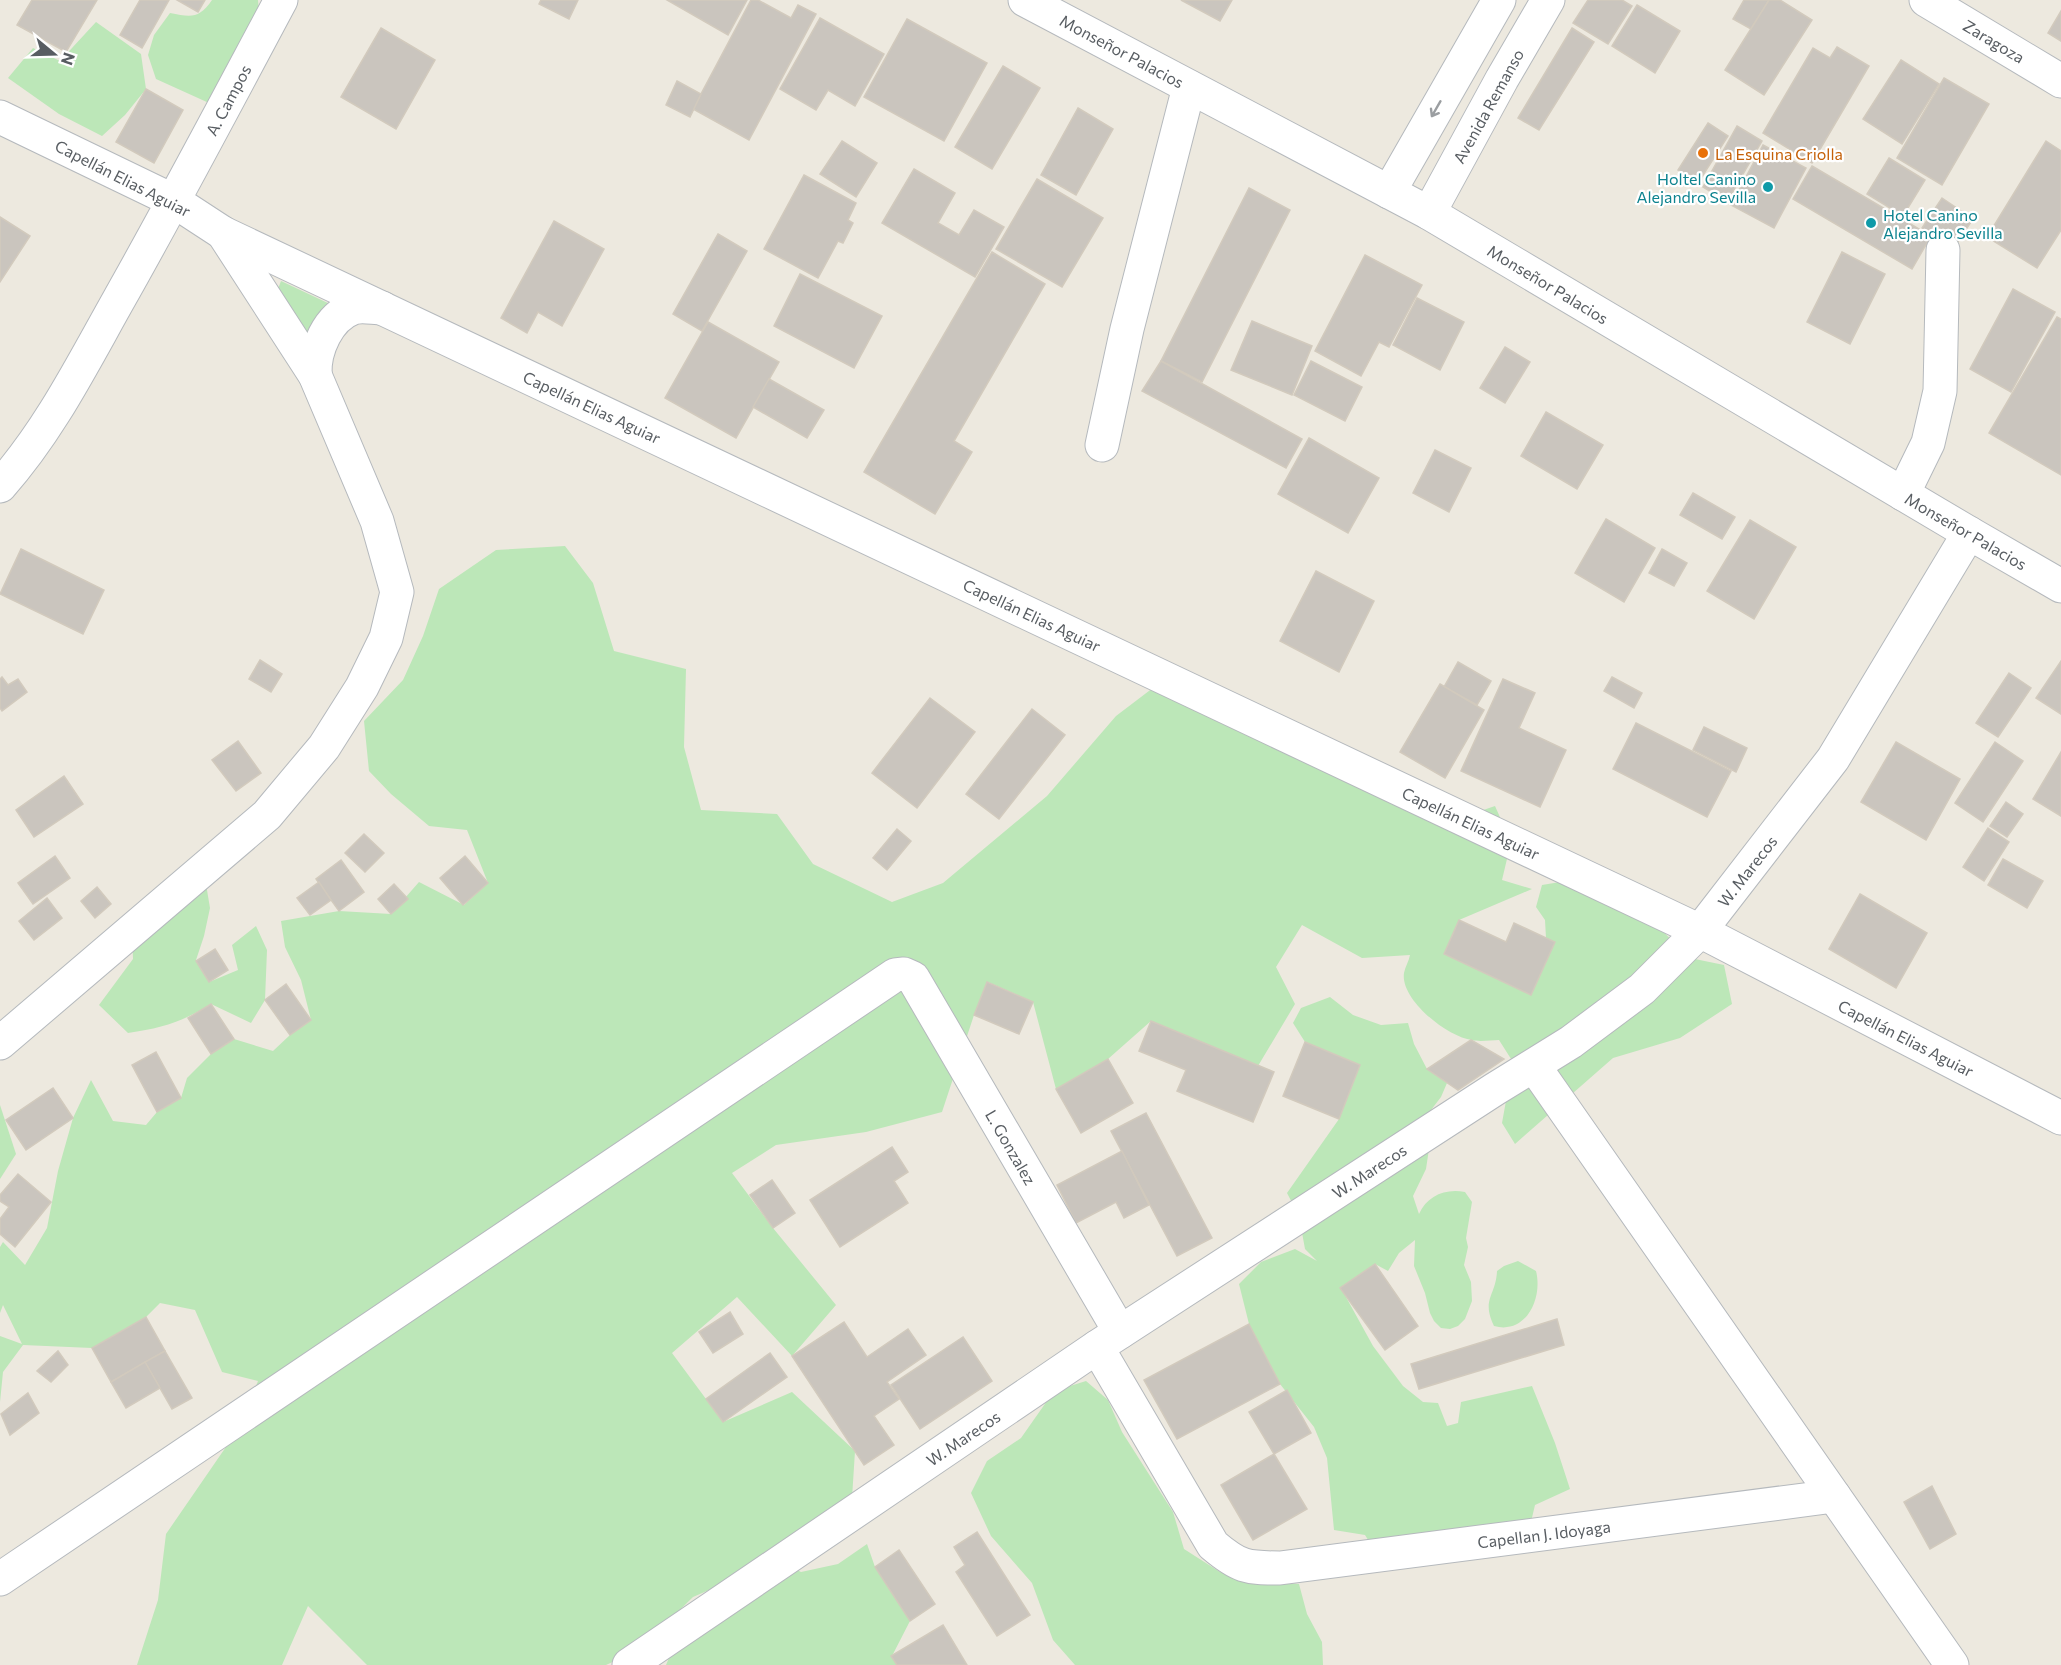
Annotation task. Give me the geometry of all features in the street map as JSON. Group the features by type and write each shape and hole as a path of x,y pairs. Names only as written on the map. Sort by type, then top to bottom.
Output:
{"street":[{"name":"A. Campos","path":"0,486 23,460 59,405 174,201 281,0"},
{"name":"Monseñor Palacios","path":"1025,0 1430,213 2061,586"},
{"path":"1389,192 1499,0"},
{"name":"Avenida Remanso","path":"1430,213 1548,0"},
{"name":"Zaragoza","path":"1926,0 2061,81"},
{"path":"1102,445 1127,328 1189,87"},
{"name":"Capellán Elias Aguiar","path":"0,117 174,201 223,233 1700,931 2061,1118"},
{"path":"3,1033 267,815 324,747 362,687 386,638 397,592 377,521 315,375 223,233"},
{"path":"1903,494 1928,443 1940,391 1943,250"},
{"path":"315,375 314,361 334,319 361,307 382,308"},
{"name":"W. Marecos","path":"629,1665 1108,1340 1572,1041 1642,988 1700,931 1833,759 1969,533"},
{"name":"L. Gonzalez","path":"0,1579 895,975 904,974 913,978 1108,1340 1213,1545 1232,1560 1253,1568"},
{"path":"1534,1066 1952,1665"},
{"name":"Capellan J. Idoyaga","path":"1253,1568 1280,1568 1834,1496"}],"green space":[{"path":"212,0 258,0 259,13 209,103 156,79 148,55 154,35 170,13 199,14"},
{"path":"96,22 141,54 146,89 125,115 102,136 59,114 8,78 33,48 60,61"},
{"path":"281,281 332,305 311,343 278,289"},
{"path":"565,546 593,583 614,651 686,669 684,747 701,810 777,814 813,864 892,902 943,883 1047,796 1116,716 1166,678 1460,818 1495,806 1511,842 1502,880 1532,889 1459,920 1444,954 1486,965 1508,984 1531,994 1546,938 1545,920 1536,907 1542,885 1572,880 1639,908 1690,958 1724,965 1732,1004 1680,1038 1613,1058 1515,1144 1502,1123 1513,1062 1499,1040 1478,1041 1450,1032 1417,1005 1405,983 1404,973 1410,955 1362,958 1302,925 1276,967 1295,1004 1258,1066 1151,1021 1108,1059 1056,1089 1033,1002 988,982 974,1015 942,1112 866,1132 776,1145 732,1173 773,1228 836,1305 792,1356 737,1297 672,1353 723,1422 792,1392 855,1451 851,1514 778,1560 801,1572 838,1564 867,1544 875,1567 910,1621 892,1656 897,1665 666,1665 671,1653 746,1574 693,1597 639,1650 606,1665 367,1665 308,1606 282,1665 137,1665 158,1600 166,1534 239,1428 258,1381 222,1372 195,1310 160,1303 146,1317 92,1348 23,1345 3,1372 0,1402 0,1336 22,1344 3,1305 0,1313 0,1247 3,1242 25,1265 47,1228 58,1171 73,1118 91,1080 113,1121 146,1125 157,1112 181,1098 187,1078 211,1054 234,1039 273,1051 311,1020 301,980 285,947 281,921 339,911 391,914 419,882 464,905 488,883 467,830 429,826 391,794 369,771 364,721 403,680 423,636 439,589 496,550"},
{"path":"206,884 210,908 196,960 209,982 238,970 232,945 256,926 267,950 265,1000 251,1023 211,1004 171,1023 128,1033 99,1005 133,959 132,931"},
{"path":"1330,997 1353,1015 1381,1025 1408,1023 1414,1044 1427,1069 1447,1083 1441,1097 1431,1110 1442,1124 1429,1149 1426,1169 1413,1196 1419,1214 1427,1202 1444,1192 1465,1192 1472,1202 1464,1265 1471,1282 1472,1301 1465,1319 1458,1326 1450,1329 1441,1328 1430,1313 1414,1266 1415,1240 1399,1253 1388,1271 1375,1264 1341,1288 1373,1346 1403,1386 1423,1402 1438,1403 1447,1426 1458,1423 1461,1402 1532,1386 1555,1443 1570,1489 1535,1505 1530,1526 1382,1562 1365,1535 1334,1530 1327,1458 1314,1427 1280,1384 1249,1324 1239,1284 1261,1262 1295,1249 1317,1261 1305,1249 1299,1216 1287,1193 1339,1119 1360,1065 1305,1042 1293,1023 1301,1008"},
{"path":"0,1105 16,1154 0,1179"},
{"path":"1518,1261 1536,1271 1538,1281 1534,1303 1530,1312 1515,1325 1494,1326 1490,1317 1489,1303 1497,1271"},
{"path":"1086,1381 1108,1400 1122,1432 1173,1512 1184,1549 1220,1572 1257,1581 1299,1584 1307,1614 1322,1642 1323,1665 1075,1665 1053,1640 1032,1583 991,1536 971,1493 987,1461 1021,1438 1054,1391"}],"building":[{"path":"32,0 97,0 66,52 17,25"},
{"path":"140,0 169,0 142,48 120,35"},
{"path":"177,0 205,0 198,12"},
{"path":"541,0 578,0 569,19 539,4"},
{"path":"667,0 747,0 728,35"},
{"path":"751,0 758,0 791,18 798,5 816,14 749,140 693,109"},
{"path":"1181,0 1232,0 1220,21"},
{"path":"1588,0 1622,0 1632,6 1608,44 1573,23"},
{"path":"1744,0 1769,0 1751,29 1733,19"},
{"path":"1769,0 1780,0 1812,20 1764,95 1725,70"},
{"path":"1637,5 1680,31 1655,73 1612,46"},
{"path":"2061,11 2061,41 2048,33"},
{"path":"820,18 884,54 855,106 828,90 816,110 780,89"},
{"path":"907,19 987,63 944,141 864,97"},
{"path":"381,28 435,60 396,129 341,97"},
{"path":"1572,28 1594,42 1539,130 1518,118"},
{"path":"1837,47 1869,66 1812,163 1763,133 1813,48 1830,58"},
{"path":"1901,60 1939,84 1902,144 1863,119"},
{"path":"1003,66 1040,88 992,169 955,147"},
{"path":"1944,78 1989,104 1942,185 1897,158"},
{"path":"677,81 701,94 690,117 666,105"},
{"path":"146,89 183,110 154,163 116,142"},
{"path":"1078,108 1113,129 1076,195 1041,175"},
{"name":"La Esquina Criolla","path":"1708,123 1728,136 1698,183 1678,170"},
{"path":"1737,126 1762,141 1727,202 1703,187"},
{"path":"842,141 877,163 856,197 820,174"},
{"path":"2046,141 2061,151 2061,230 2037,268 1987,237"},
{"name":"Holtel Canino Alejandro Sevilla","path":"1763,145 1806,168 1774,228 1731,205"},
{"path":"1889,158 1925,180 1903,216 1867,194"},
{"name":"Hotel Canino Alejandro Sevilla","path":"1812,166 1931,236 1912,269 1793,199"},
{"path":"914,169 955,193 938,223 959,235 974,210 1004,227 975,277 882,223"},
{"path":"804,175 856,203 848,220 853,223 843,243 838,241 818,278 764,249"},
{"path":"1037,179 1103,218 1062,287 996,249"},
{"path":"1249,188 1290,210 1202,382 1161,361"},
{"path":"1942,198 1973,219 1953,249 1922,228"},
{"path":"0,217 30,236 0,282"},
{"path":"554,221 604,249 562,326 538,312 527,333 501,318"},
{"path":"718,234 747,251 702,331 673,314"},
{"path":"992,252 1045,284 954,441 972,452 935,514 864,472"},
{"path":"1842,252 1885,274 1850,344 1807,322"},
{"path":"1365,255 1422,285 1389,347 1379,342 1361,376 1315,351"},
{"path":"800,274 882,316 854,368 774,326"},
{"path":"2013,289 2055,312 2011,392 1970,369"},
{"path":"1417,298 1464,322 1440,370 1393,345"},
{"path":"2057,317 2061,319 2061,475 1989,433"},
{"path":"1252,321 1312,346 1292,395 1231,370"},
{"path":"708,322 779,362 736,438 665,398"},
{"path":"1505,347 1530,362 1505,403 1480,388"},
{"path":"1161,361 1302,439 1286,468 1142,391"},
{"path":"1311,361 1362,387 1345,421 1294,395"},
{"path":"769,379 824,410 807,438 753,407"},
{"path":"1546,412 1603,445 1577,489 1521,456"},
{"path":"1309,438 1379,478 1348,533 1278,494"},
{"path":"1435,450 1471,468 1449,512 1413,493"},
{"path":"1693,493 1735,517 1722,539 1680,515"},
{"path":"1606,519 1655,548 1624,602 1575,573"},
{"path":"1750,520 1796,547 1754,619 1707,591"},
{"path":"21,549 104,590 83,634 0,594"},
{"path":"1662,549 1687,563 1674,586 1649,573"},
{"path":"1316,571 1374,601 1339,672 1280,641"},
{"path":"260,660 282,674 271,692 249,679"},
{"path":"2061,661 2061,714 2036,698"},
{"path":"1458,662 1491,681 1477,705 1444,687"},
{"path":"2009,673 2031,688 1998,737 1976,723"},
{"path":"2,677 8,685 18,679 27,692 2,711 0,708 0,679"},
{"path":"1612,677 1642,693 1634,708 1604,691"},
{"path":"1503,679 1535,693 1519,728 1566,750 1540,807 1461,771"},
{"path":"1440,684 1484,710 1445,778 1400,752"},
{"path":"930,698 975,732 917,808 872,773"},
{"path":"1032,709 1065,735 999,819 966,794"},
{"path":"1636,723 1731,771 1707,817 1613,769"},
{"path":"1704,727 1747,748 1736,772 1693,750"},
{"path":"238,741 261,773 236,791 212,760"},
{"path":"1896,742 1960,779 1926,840 1861,802"},
{"path":"1995,742 2023,761 1983,822 1955,803"},
{"path":"2061,752 2061,816 2033,799"},
{"path":"64,776 83,804 34,837 16,810"},
{"path":"2006,802 2023,814 2007,837 1990,826"},
{"path":"1988,828 2009,842 1984,881 1963,867"},
{"path":"897,829 911,841 887,870 873,858"},
{"path":"364,834 384,853 365,872 345,853"},
{"path":"55,856 70,878 33,904 18,883"},
{"path":"465,856 488,883 463,905 440,878"},
{"path":"2003,859 2043,881 2027,908 1988,885"},
{"path":"341,860 364,892 339,911 316,879"},
{"path":"319,882 331,900 310,915 297,898"},
{"path":"394,884 408,899 391,914 378,899"},
{"path":"97,887 111,904 95,918 81,901"},
{"path":"1860,894 1927,933 1896,988 1829,949"},
{"path":"47,898 62,918 34,940 19,921"},
{"path":"1459,920 1506,942 1514,923 1555,942 1531,995 1444,954"},
{"path":"215,949 228,970 209,982 196,961"},
{"path":"987,982 1033,1002 1019,1034 974,1015"},
{"path":"286,984 311,1020 290,1035 265,1000"},
{"path":"211,1004 234,1039 211,1054 188,1018"},
{"path":"1151,1021 1274,1072 1253,1122 1177,1091 1186,1070 1139,1051"},
{"path":"1471,1040 1504,1059 1458,1090 1427,1069"},
{"path":"1305,1042 1360,1065 1339,1119 1283,1096"},
{"path":"156,1052 181,1098 157,1112 132,1065"},
{"path":"1108,1059 1133,1103 1081,1133 1056,1089"},
{"path":"53,1088 73,1118 26,1150 6,1120"},
{"path":"1146,1113 1212,1238 1177,1256 1111,1131"},
{"path":"892,1147 908,1172 894,1181 908,1203 840,1247 810,1200"},
{"path":"1122,1151 1149,1205 1124,1218 1116,1202 1076,1223 1057,1185"},
{"path":"18,1174 51,1202 15,1247 0,1234 0,1219 9,1207 0,1201 0,1195"},
{"path":"772,1180 795,1213 773,1228 750,1195"},
{"path":"1375,1264 1418,1326 1385,1350 1340,1288"},
{"path":"730,1312 743,1334 713,1353 699,1332"},
{"path":"146,1317 165,1351 111,1382 92,1348"},
{"path":"1557,1319 1564,1345 1419,1389 1411,1364"},
{"path":"844,1322 867,1357 908,1329 926,1355 887,1382 899,1399 874,1416 894,1445 864,1465 792,1356"},
{"path":"1249,1324 1280,1384 1177,1439 1144,1380"},
{"path":"963,1337 992,1381 920,1429 891,1385"},
{"path":"58,1351 68,1365 51,1382 37,1371"},
{"path":"165,1351 192,1398 172,1409 145,1362"},
{"path":"770,1353 787,1377 723,1422 706,1399"},
{"path":"145,1362 160,1388 126,1408 111,1382"},
{"path":"1287,1390 1311,1433 1274,1454 1249,1412"},
{"path":"28,1393 39,1413 10,1435 1,1414"},
{"path":"1274,1454 1307,1509 1253,1540 1221,1485"},
{"path":"1932,1486 1956,1534 1930,1549 1904,1502"},
{"path":"977,1532 1030,1615 997,1636 956,1572 965,1565 954,1547"},
{"path":"899,1550 935,1604 910,1621 875,1567"},
{"path":"943,1625 967,1665 897,1665 891,1656"}],"place":[{"name":"La Esquina Criolla","path":"1703,153"},
{"name":"Holtel Canino Alejandro Sevilla","path":"1768,187"},
{"name":"Hotel Canino Alejandro Sevilla","path":"1871,223"}]}
